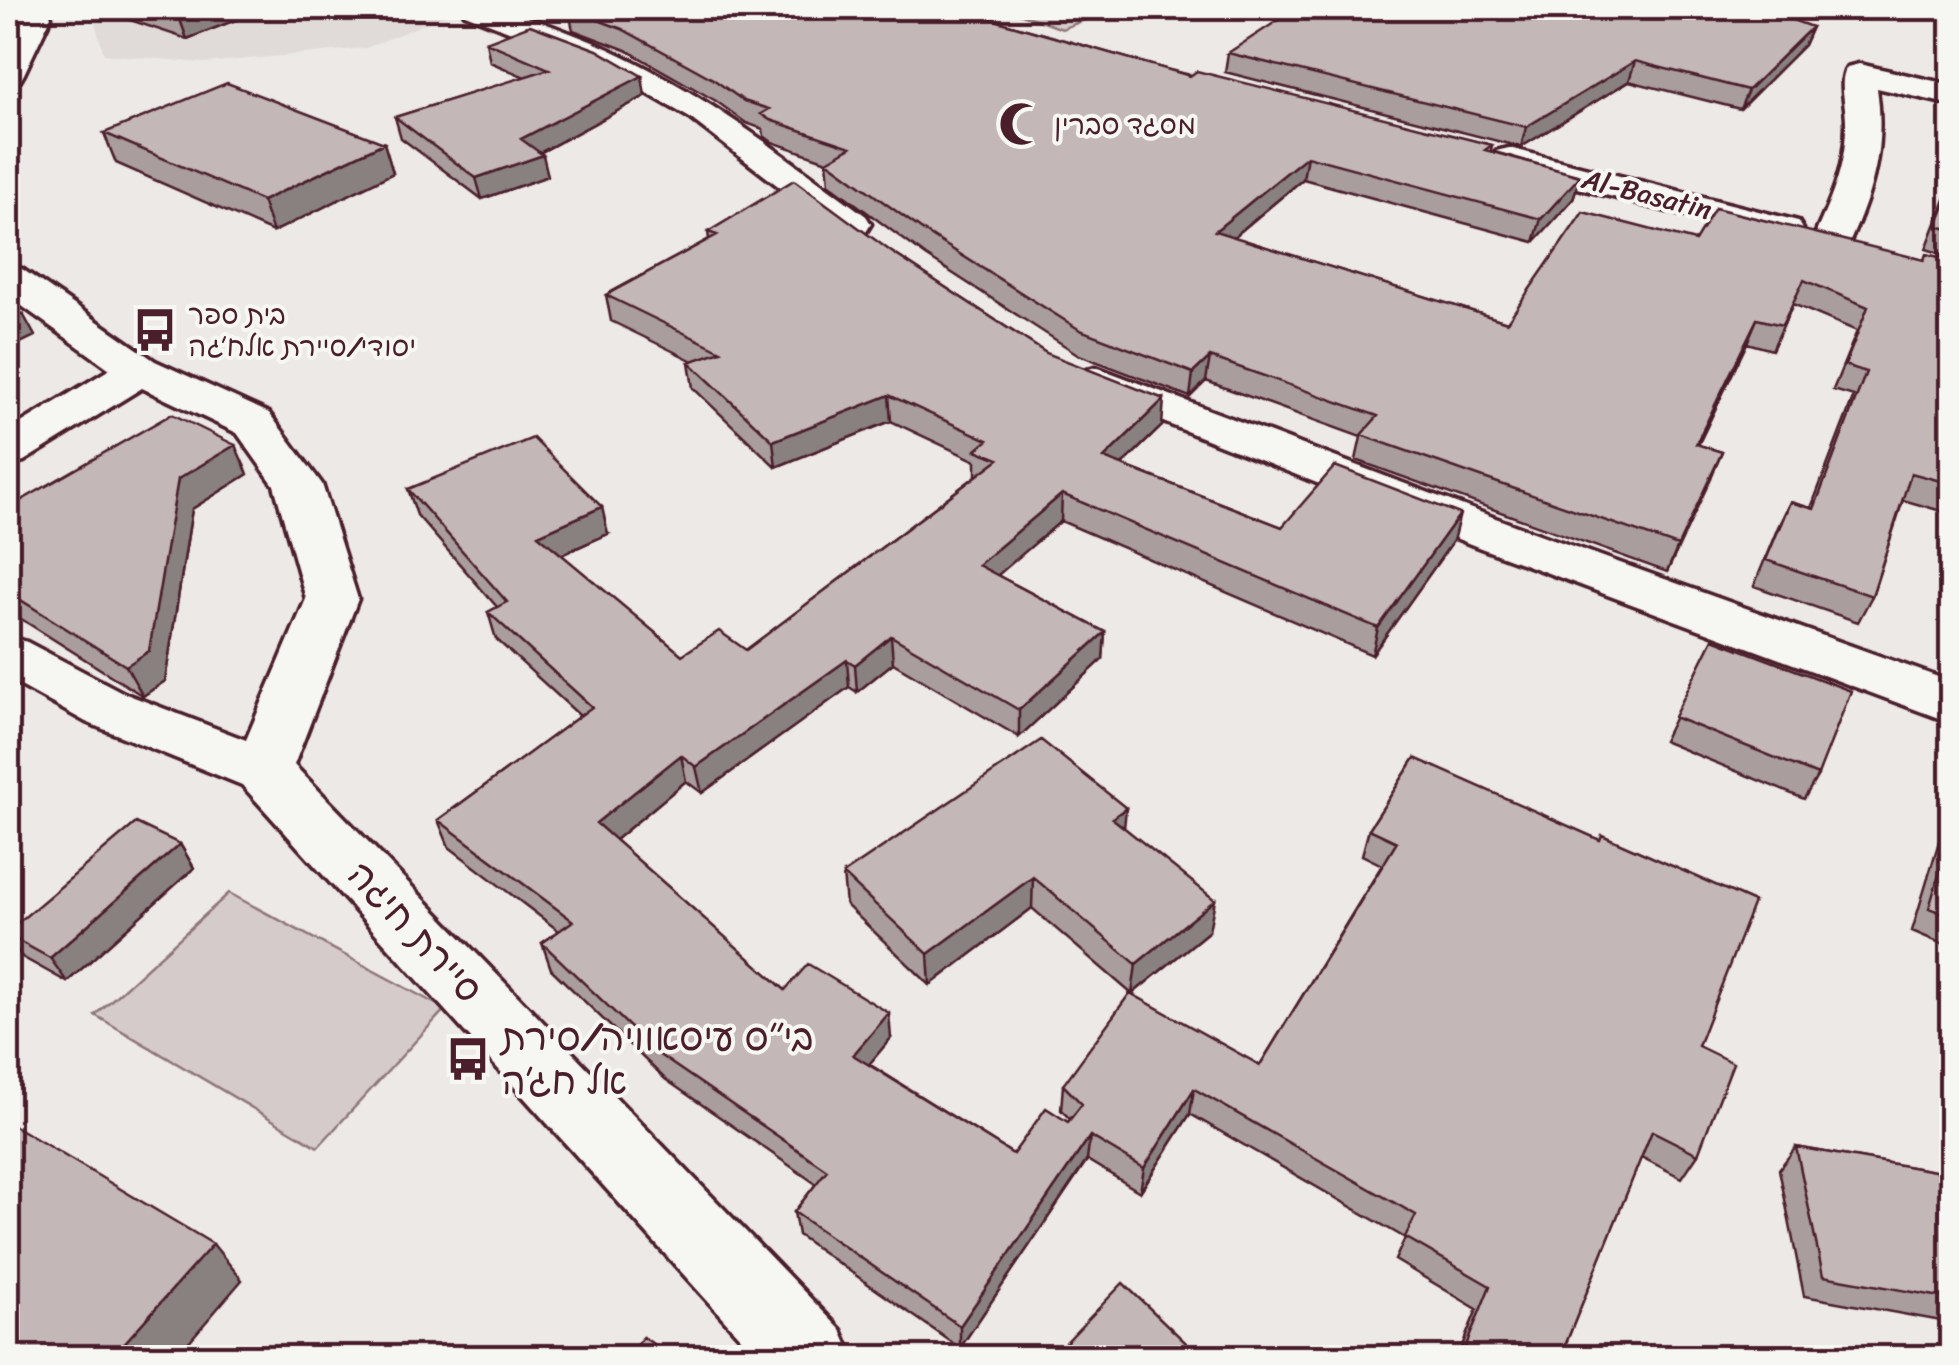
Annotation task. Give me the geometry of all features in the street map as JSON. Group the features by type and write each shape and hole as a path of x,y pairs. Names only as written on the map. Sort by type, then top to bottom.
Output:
{"street":[{"path":"8,74 36,17 32,8"},
{"path":"476,8 613,60 702,110 880,245"},
{"name":"Al-Basatin","path":"1472,150 1848,245 1866,136 1858,74 1952,95"},
{"path":"8,278 140,370 253,424 298,484 332,598 262,770 106,708 8,655"},
{"path":"1062,367 1496,536 1952,703"},
{"path":"8,451 140,370"},
{"name":"סיירת חיגה","path":"262,770 813,1358"}],"shaded area":[{"path":"91,8 455,11 366,48 204,63 104,54"},
{"path":"1006,8 1114,8 1062,29"},
{"path":"229,893 445,1009 318,1147 95,1015"}],"building":[{"path":"961,8 1190,76 1197,71 1492,145 1485,150 1580,176 1541,219 1307,156 1215,231 1507,322 1583,212 1695,241 1715,208 1924,260 1926,254 1952,260 1952,484 1911,473 1872,596 1766,560 1790,502 1814,509 1866,372 1845,365 1868,307 1804,280 1782,325 1757,319 1696,444 1722,452 1678,546 1361,435 1378,416 1210,357 1193,373 1080,330 925,232 827,161 851,147 770,120 761,114 769,109 744,101 713,79 622,29 569,9"},
{"path":"1297,8 1759,8 1812,27 1748,90 1635,61 1526,127 1228,53"},
{"path":"530,25 597,50 642,76 521,139 543,155 476,178 395,117 549,69 486,42"},
{"path":"227,83 384,143 262,201 104,133"},
{"path":"794,180 893,253 1046,353 1164,399 1104,458 1282,527 1335,466 1460,514 1378,628 1062,494 978,565 1105,632 1019,710 891,636 855,665 847,660 696,767 681,755 596,823 785,990 808,964 889,1013 853,1055 1013,1154 1046,1108 1068,1122 1082,1104 1063,1085 1130,993 1260,1065 1397,842 1369,829 1415,758 1600,840 1602,835 1754,902 1698,1046 1733,1063 1698,1154 1652,1131 1560,1358 1461,1358 1490,1286 1405,1237 1416,1215 1194,1089 1144,1168 1090,1136 960,1326 794,1212 827,1170 658,1054 542,943 573,921 438,820 592,707 488,612 507,602 408,489 533,438 602,507 538,535 682,655 719,631 746,650 999,459 976,450 988,440 889,395 773,441 689,362 721,351 606,295 717,235 708,232"},
{"path":"1952,188 1952,230 1937,226"},
{"path":"8,305 23,314 8,321"},
{"path":"172,414 235,445 178,479 149,651 126,666 8,592 8,508"},
{"path":"1713,639 1851,691 1818,775 1674,717"},
{"path":"1041,740 1126,808 1112,818 1215,900 1136,964 1033,877 928,954 843,874"},
{"path":"136,823 180,844 50,958 8,935 8,931"},
{"path":"1952,831 1952,917 1929,908"},
{"path":"8,1122 213,1244 111,1358 8,1358"},
{"path":"1796,1147 1952,1174 1952,1299 1823,1276"},
{"path":"1123,1283 1202,1358 1051,1358"},
{"path":"643,1337 674,1358 628,1358"}],"place":[{"name":"מסגד סברין","path":"1021,124"},
{"name":"בית ספר יסודי/סיירת אלח׳גה","path":"155,330"},
{"name":"בי״ס עיסאוויה/סירת אל חג׳ה","path":"468,1059"}]}
